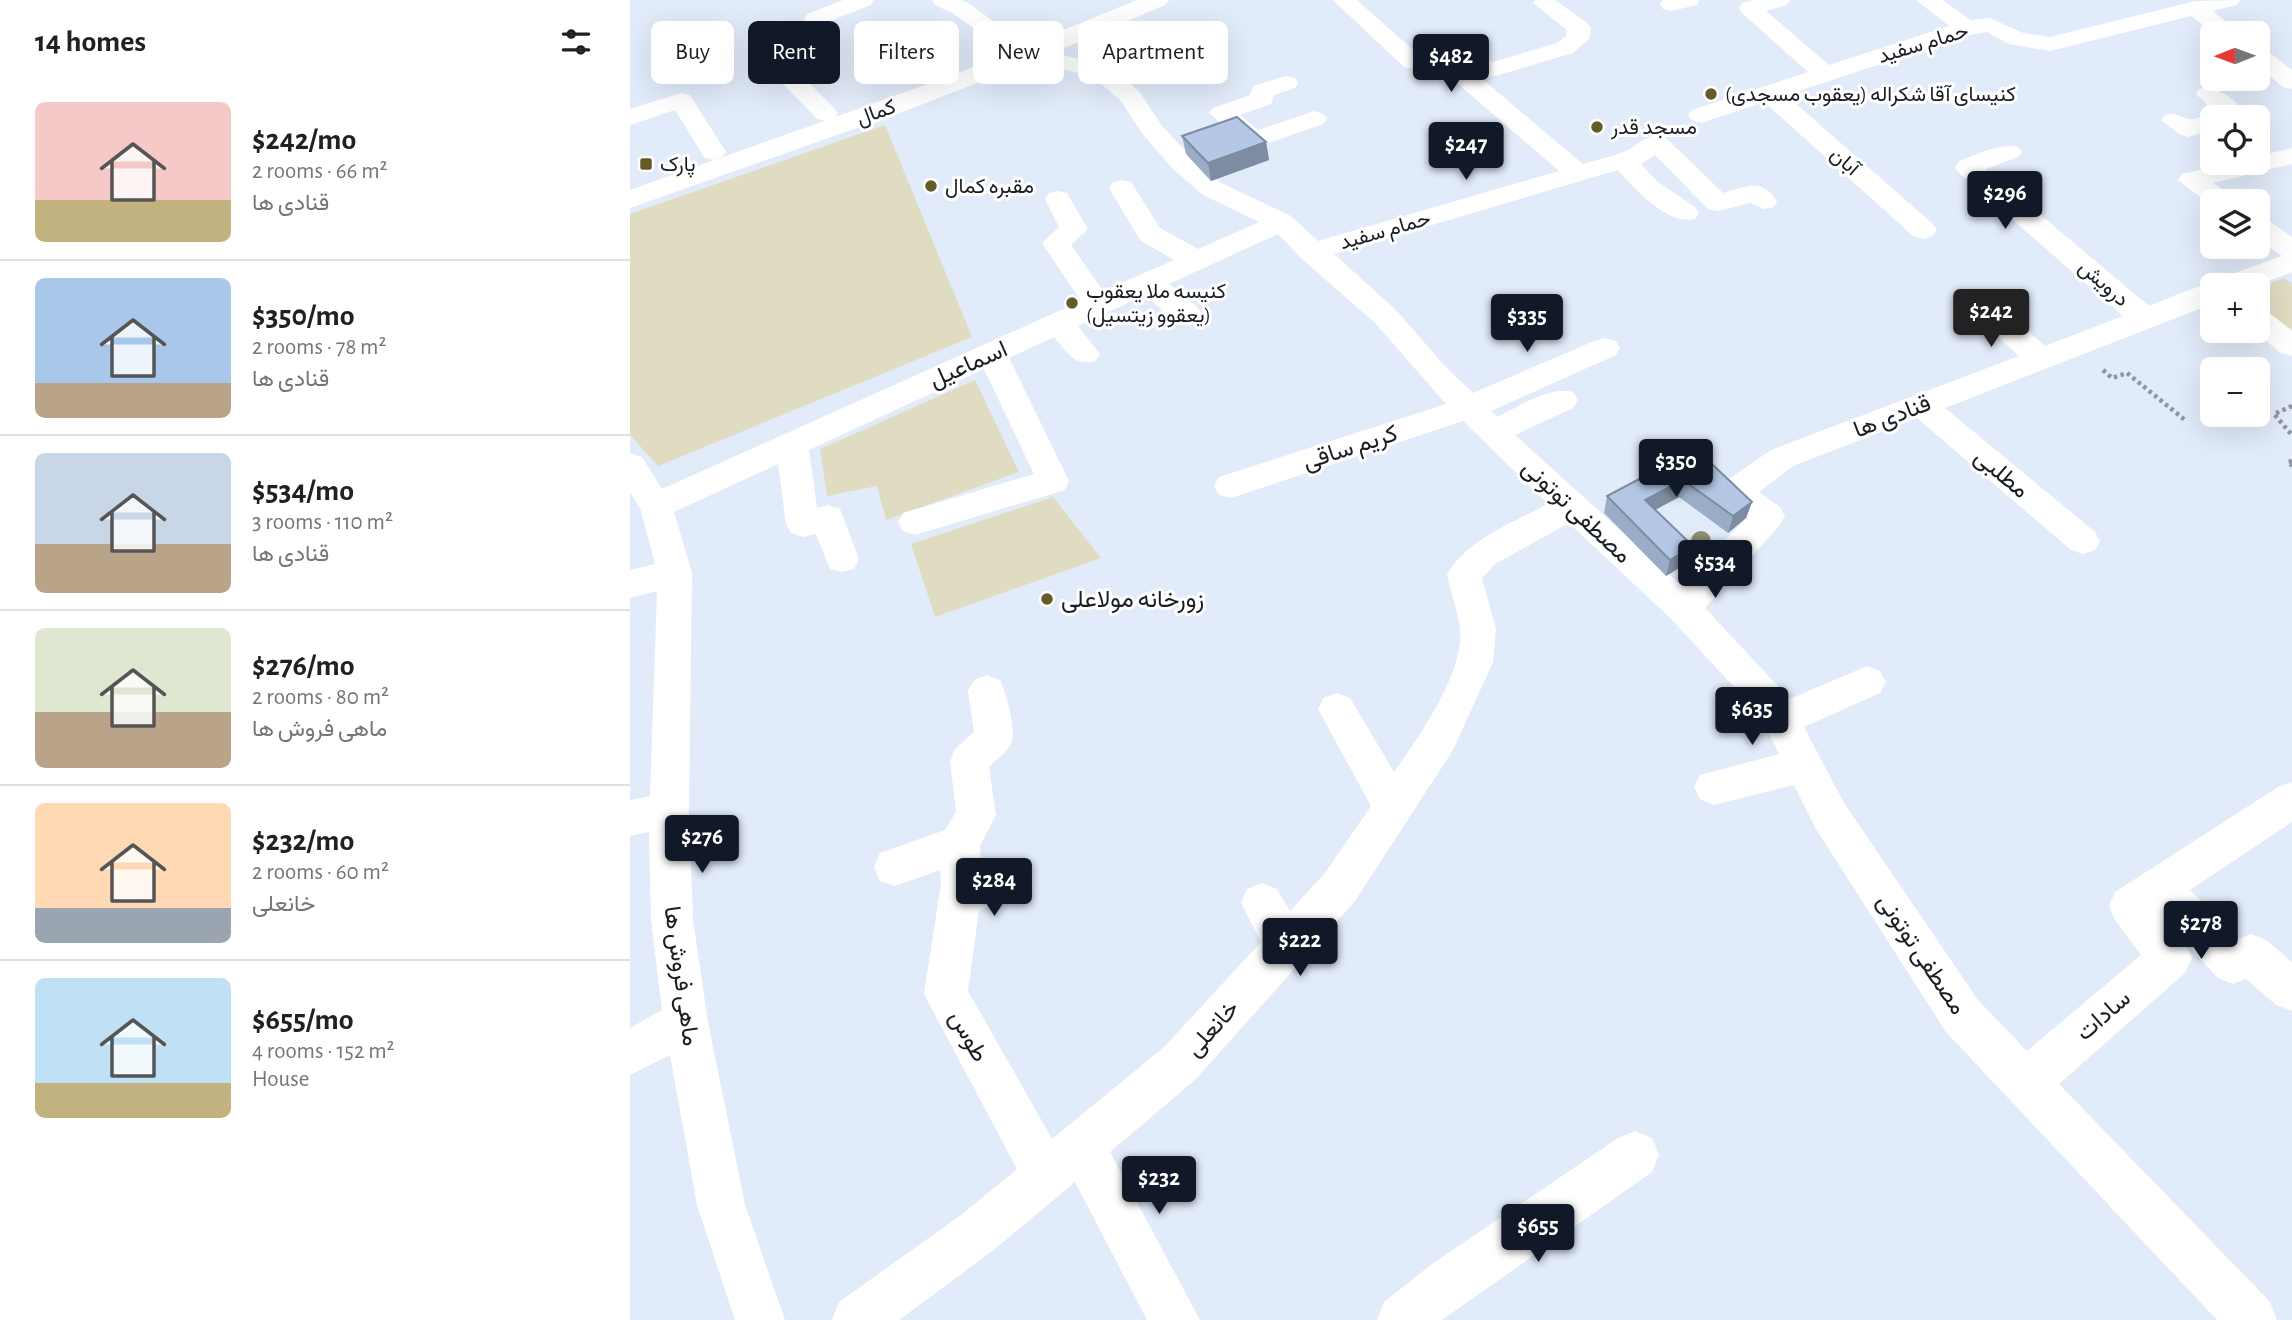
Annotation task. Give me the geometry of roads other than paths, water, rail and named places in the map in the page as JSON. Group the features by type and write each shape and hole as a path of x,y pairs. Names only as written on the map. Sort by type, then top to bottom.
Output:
{"main road":[{"name":"کمال","path":"1064,29 1119,0"},
{"name":"کمال","path":"1064,35 1157,0"},
{"name":"کمال","path":"630,180 973,66"},
{"name":"کمال","path":"630,199 766,153 973,70"}],"street":[{"path":"817,21 815,19 863,0"},
{"path":"943,0 980,21"},
{"path":"1344,0 1412,62 1458,71 1480,64 1490,70 1565,48 1577,39 1579,28 1544,3"},
{"path":"1779,0 1749,8 1823,73"},
{"path":"2122,0 2149,20"},
{"name":"حمام سفید","path":"1701,115 1967,28 1990,25 2017,39 2050,44 2229,0"},
{"path":"1921,1 1967,28"},
{"path":"2196,8 2213,21"},
{"name":"مصطفی توتونی","path":"1064,61 1100,71 1130,96 1153,131 1207,141 1212,189 1281,222 1311,252 1386,317 1432,371 1481,420 1683,608 1773,704 1830,816 1962,1016 2252,1320"},
{"path":"2270,65 2292,82"},
{"path":"1458,71 1579,174"},
{"path":"1274,80 1262,91 1262,99 1222,113 1207,141 1254,140 1314,119"},
{"path":"796,84 825,113"},
{"name":"آبان","path":"1767,92 1923,230"},
{"path":"2208,94 2222,105"},
{"path":"630,117 681,100 713,152"},
{"path":"2174,120 2188,128 2200,125"},
{"name":"حمام سفید","path":"1311,252 1623,161 1635,157 1656,142 1718,203 1756,193 1764,201"},
{"name":"درویش","path":"2009,152 1968,167 2145,319"},
{"path":"2270,160 2292,156"},
{"path":"1623,161 1649,188 1685,213"},
{"path":"2204,189 2191,180 2210,175"},
{"path":"1122,188 1150,234 1196,260"},
{"path":"1058,199 1074,229 1056,243 1098,305"},
{"name":"اسماعیل","path":"656,506 1281,222"},
{"path":"2248,273 2283,248"},
{"path":"1148,282 1186,314"},
{"name":"قنادی ها","path":"1683,608 1768,516 1735,492 1782,458 2200,298"},
{"path":"1976,301 2041,359"},
{"path":"1059,323 1086,354"},
{"path":"2270,329 2292,346"},
{"path":"1481,420 1605,348"},
{"path":"915,522 1053,481 992,353"},
{"path":"1481,420 1562,400"},
{"name":"مطلبی","path":"1921,405 2083,541"},
{"name":"کریم ساقی","path":"1231,486 1481,420"},
{"path":"792,444 803,524 828,518 842,559"},
{"name":"ماهی فروش ها","path":"630,465 656,506 675,573 649,814 672,920 686,1022 721,1205 760,1320"},
{"name":"خانعلی","path":"858,1320 978,1232 1180,1063 1340,887 1439,738 1475,662 1478,629 1464,575 1483,555 1572,506"},
{"path":"630,584 675,573"},
{"path":"1781,720 1867,682"},
{"path":"894,867 959,844 976,815 969,761 994,738 987,691"},
{"path":"1337,709 1393,807"},
{"path":"1714,788 1804,765"},
{"name":"سادات","path":"2026,1082 2170,958 2130,906 2292,800"},
{"name":"طوس","path":"959,844 962,883 946,994 1175,1320"},
{"path":"960,899 1001,879"},
{"path":"2158,887 2233,963 2251,955 2291,990"},
{"path":"1262,903 1286,946"},
{"path":"630,1052 686,1022"},
{"path":"1402,1320 1450,1282 1635,1155"}],"place":[{"name":"کنیسای آقا شکراله (یعقوب مسجدی)","path":"1711,94"},
{"name":"مسجد قدر","path":"1597,127"},
{"name":"پارک","path":"646,164"},
{"name":"مقبره کمال","path":"931,186"},
{"name":"کنیسه ملا یعقوب (یعقوو زیتسیل)","path":"1072,303"},
{"name":"زورخانه مولاعلی","path":"1047,599"}]}
